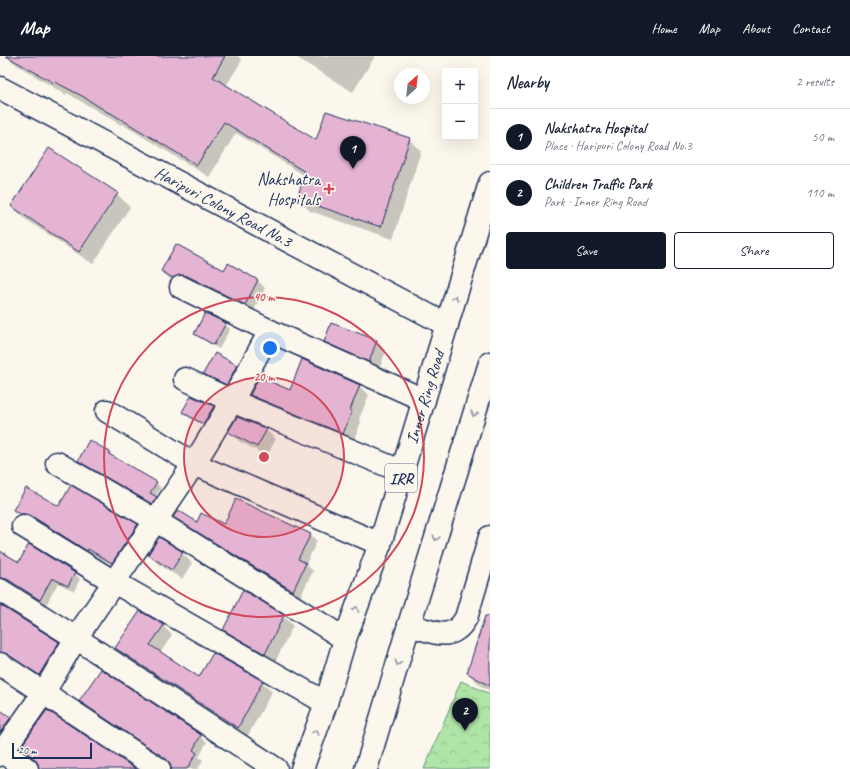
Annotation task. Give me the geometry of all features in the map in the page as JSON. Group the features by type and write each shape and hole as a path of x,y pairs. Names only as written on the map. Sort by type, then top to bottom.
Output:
{"main road":[{"name":"Haripuri Colony Road No.3","path":"0,88 447,325"},
{"name":"Inner Ring Road","path":"302,769 326,702 345,639 380,544 490,184"},
{"path":"181,288 270,331 424,400"},
{"path":"27,769 1,752 44,692 76,638 194,464 232,401 270,331"},
{"path":"366,769 409,625 490,366"},
{"path":"185,379 232,401 403,472"},
{"path":"107,411 194,464 380,544"},
{"path":"57,463 155,520 345,639"},
{"path":"23,526 114,582 326,702"},
{"path":"409,625 443,634 453,633 461,628 466,618 490,537"},
{"path":"0,590 276,769"},
{"path":"0,664 159,769"}],"green space":[{"path":"461,681 490,694 490,769 424,769"}],"building":[{"path":"6,56 225,56 213,77 316,140 326,111 410,138 381,227 297,199 305,172 224,122 197,165 82,96 55,82 54,83"},
{"path":"49,148 118,193 79,252 11,206"},
{"path":"176,244 224,270 228,263 258,280 245,305 187,276 180,275 173,278 161,271"},
{"path":"205,313 226,323 214,345 194,334"},
{"path":"331,323 377,340 369,362 324,342"},
{"path":"215,353 237,365 227,385 203,374"},
{"path":"302,359 360,385 350,410 352,411 343,434 250,395 259,377 290,390"},
{"path":"191,396 214,406 203,424 182,412"},
{"path":"237,417 267,429 257,447 228,432"},
{"path":"89,440 110,452 109,454 157,482 150,493 157,497 152,504 78,461"},
{"path":"71,485 138,524 112,563 88,549 87,551 30,515 20,514 13,510 26,488 59,506"},
{"path":"236,499 311,534 298,559 306,563 293,591 173,517 178,510 197,522 201,513 224,524"},
{"path":"159,537 183,552 172,570 148,555"},
{"path":"29,544 75,573 68,586 52,578 40,600 7,579 0,578 0,551 19,562"},
{"path":"243,590 284,615 265,654 223,630"},
{"path":"0,605 59,642 39,675 7,654 0,652"},
{"path":"140,611 164,625 150,645 199,677 213,653 263,681 238,728 115,648"},
{"path":"485,616 490,616 490,686 467,673"},
{"path":"101,669 201,735 193,750 197,753 187,769 171,769 170,763 166,759 79,701"},
{"path":"0,710 11,717 0,733"},
{"path":"47,710 136,769 39,769 35,759 20,748"}],"place":[{"name":"Nakshatra Hospital","path":"353,169"},
{"name":"Nakshatra Hospitals","path":"329,189"},
{"name":"Children Traffic Park","path":"465,731"}]}
